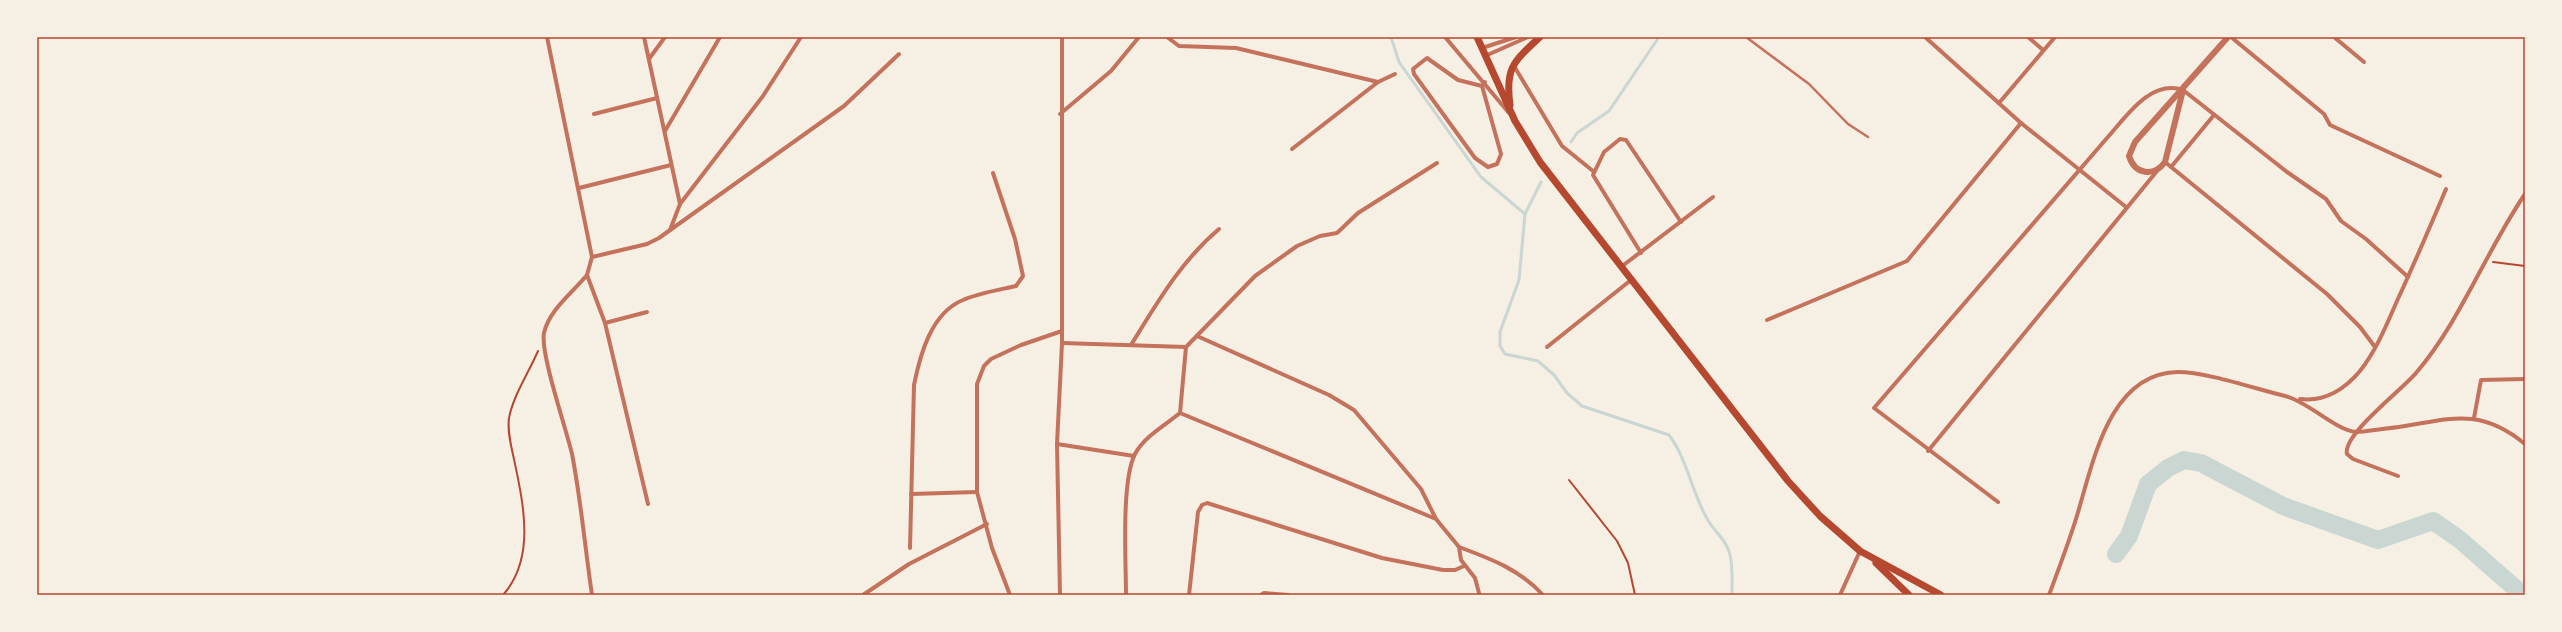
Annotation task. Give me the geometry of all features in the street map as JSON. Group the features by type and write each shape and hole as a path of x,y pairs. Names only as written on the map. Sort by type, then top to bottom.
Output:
{"main road":[{"path":"1476,37 1511,114 1540,162 1630,280 1788,481 1820,516 1860,551 1941,595"},
{"path":"1511,114 1508,78 1514,66 1540,37"},
{"path":"1868,556 1909,595"}],"street":[{"path":"547,37 592,257 587,275 569,297 556,307 548,319 543,339 572,454 592,595"},
{"path":"644,37 680,204"},
{"path":"649,59 665,37"},
{"path":"665,131 720,37"},
{"path":"669,231 680,204 763,96 801,37"},
{"path":"1060,595 1057,444 1062,343 1060,114 1062,37"},
{"path":"1060,114 1112,71 1139,37"},
{"path":"1167,37 1179,46 1236,48 1378,82"},
{"path":"1445,37 1515,121"},
{"path":"1481,48 1516,37"},
{"path":"1485,56 1528,37"},
{"path":"1925,37 2021,123 2126,207"},
{"path":"2028,37 2043,50"},
{"path":"1999,103 2055,37"},
{"path":"2157,170 2145,173 2136,167 2129,156 2131,149 2228,37"},
{"path":"2231,37 2324,114 2330,125 2440,176"},
{"path":"2334,37 2364,62"},
{"path":"592,257 647,244 669,231 844,106 899,54"},
{"path":"1427,58 1458,80 1484,84 1501,154 1496,164 1488,167 1474,158 1414,74 1414,69 1427,58"},
{"path":"1514,66 1562,146 1593,171 1595,179 1641,252"},
{"path":"1292,149 1378,82 1394,74"},
{"path":"1998,502 1928,451 1874,408 2107,138 2147,97 2167,87 2183,90 2287,172 2326,199 2341,220 2366,239 2408,277"},
{"path":"1928,451 2126,207 2165,162 2183,90"},
{"path":"594,114 657,98"},
{"path":"2172,167 2214,115"},
{"path":"1767,320 1907,261 2021,123"},
{"path":"1593,171 1604,152 1620,139 1626,140 1681,222"},
{"path":"2165,162 2327,294 2360,327 2375,347"},
{"path":"1126,595 1126,496 1134,456 1145,441 1180,413 1186,347 1254,276 1297,246 1320,236 1337,233 1358,213 1437,163"},
{"path":"578,188 671,165"},
{"path":"910,548 914,385 927,340 949,310 962,300 1016,286 1023,276 1015,239 993,173"},
{"path":"2049,595 2075,522 2099,441 2108,422 2136,388 2149,379 2163,374 2179,372 2297,399 2313,401 2332,394 2360,371 2375,347 2408,277 2446,189"},
{"path":"2398,476 2372,468 2347,454 2348,443 2355,432 2403,388 2429,357 2484,260 2525,194"},
{"path":"1621,268 1713,197"},
{"path":"1132,345 1172,280 1203,243 1219,229"},
{"path":"587,275 605,323 648,504"},
{"path":"1547,347 1630,280"},
{"path":"605,323 647,312"},
{"path":"1010,595 992,548 977,492 977,384 984,366 992,359 1021,345 1062,331"},
{"path":"1197,336 1343,401 1354,410 1420,489 1436,519 1458,547 1464,566 1475,578 1479,593"},
{"path":"1062,343 1186,347"},
{"path":"2474,418 2480,382 2482,379 2525,379"},
{"path":"2297,399 2336,423 2355,432 2406,427 2423,422 2474,418 2504,429 2525,444"},
{"path":"1180,413 1436,519"},
{"path":"1057,444 1134,456"},
{"path":"911,494 977,492"},
{"path":"1189,595 1198,512 1202,505 1207,503 1382,558 1443,570 1455,570 1464,566"},
{"path":"863,595 909,564 986,524"},
{"path":"1458,547 1497,561 1518,572 1543,595"},
{"path":"1840,595 1860,551"},
{"path":"1261,595 1264,593 1288,595"}],"lane":[{"path":"1746,37 1808,84 1848,124 1868,137"}],"path":[{"path":"2484,260 2525,266"},
{"path":"503,595 514,578 525,546 520,491 508,431 509,418 543,339"},
{"path":"1569,480 1617,541 1628,563 1635,595"}],"waterway":[{"path":"1391,37 1399,62 1481,177 1525,214"},
{"path":"1571,142 1577,133 1609,111 1659,37"},
{"path":"1541,182 1525,214 1519,280 1500,332 1500,346 1505,354 1538,361 1554,375 1567,393 1582,406 1669,435 1686,466 1703,512 1729,550 1732,564 1732,595"},
{"path":"2116,554 2129,536 2148,484 2168,468 2184,460 2201,463 2283,506 2378,540 2433,521 2459,539 2523,595"}]}
